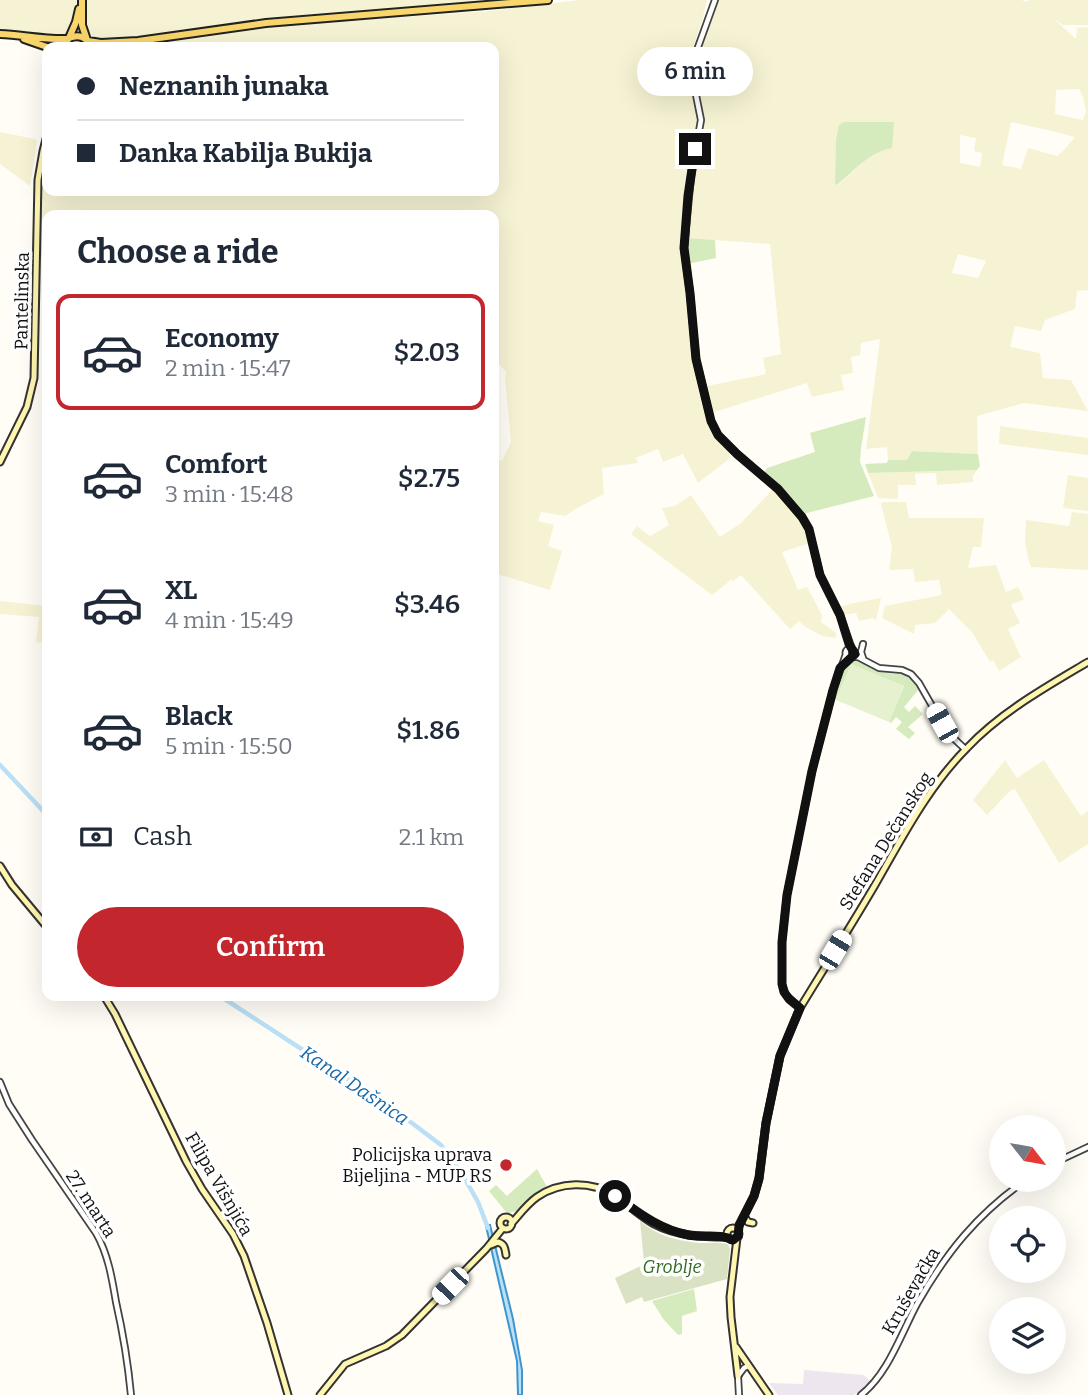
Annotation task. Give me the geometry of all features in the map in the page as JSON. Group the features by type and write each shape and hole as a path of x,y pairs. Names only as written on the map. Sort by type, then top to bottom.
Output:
{"main road":[{"path":"66,42 76,22 81,0"},
{"path":"81,0 82,24 89,42"},
{"path":"134,42 266,23 548,0"},
{"path":"1,35 15,34 54,40 78,36 87,42"},
{"path":"1,35 42,45"},
{"path":"120,42 138,41"},
{"name":"Pantelinska","path":"0,462 27,407 34,378 38,180 42,157"},
{"name":"Stefana Dečanskog","path":"748,1209 759,1176 766,1123 783,1047 800,1008 921,807 965,749 1008,713 1088,662"},
{"path":"0,866 2,876 42,921"},
{"name":"Filipa Višnjića","path":"107,1001 186,1161 244,1256 288,1395"},
{"path":"502,1227 508,1228 537,1197 549,1190 570,1184 585,1185 610,1193 650,1221 685,1235 733,1240 737,1235 736,1229 708,1237"},
{"path":"320,1395 345,1364 386,1346 402,1335 496,1240 502,1227 502,1218 524,1209"},
{"path":"738,1376 730,1297 737,1235 748,1209"},
{"path":"734,1261 727,1233 748,1209"},
{"path":"744,1216 748,1222 753,1223"},
{"path":"508,1217 511,1224"},
{"path":"496,1240 503,1244 506,1255"},
{"path":"735,1345 769,1395"}],"street":[{"path":"714,1 694,56 694,85 701,120 684,237 684,259 696,359 711,421 715,431 778,489 802,517 809,529 820,575 840,615 851,653 879,668 902,670 914,676 947,732 965,749"},
{"path":"863,644 865,660"},
{"path":"800,1008 789,999 782,984 782,942 787,895 812,771 840,668 851,653"},
{"name":"27. marta","path":"0,1082 9,1104 103,1246 110,1268 126,1352 131,1395"},
{"path":"1066,1157 1088,1147"},
{"name":"Kruševačka","path":"861,1395 879,1377 934,1275 953,1248 986,1211 1011,1192"},
{"path":"739,1395 738,1376 748,1366"}],"shaded area":[{"path":"0,0 77,0 69,32 56,38 0,32"},
{"path":"86,0 518,0 312,14 110,40 95,39 87,31"},
{"path":"580,0 707,0 688,62 698,123 689,169 681,252 694,366 708,422 730,456 698,483 683,454 663,462 658,449 636,458 638,463 602,468 604,494 565,516 541,512 538,521 554,525 548,546 562,551 550,590 499,575 499,460 502,461 511,442 506,372 499,365 499,210 42,210 40,256 42,181 42,196 499,196 499,42 165,42 288,25 489,11"},
{"path":"717,0 1088,0 1088,25 1063,25 1053,18 1076,39 1077,28 1088,27 1088,290 1077,291 1075,309 1045,320 1041,331 1015,326 1010,347 1040,353 1043,378 1071,380 1088,411 1024,403 977,416 978,454 913,451 907,460 888,460 887,447 866,449 880,339 861,343 860,355 851,357 853,373 841,375 844,390 812,397 807,383 711,413 707,386 766,374 763,358 781,354 770,244 686,238 704,119 696,85 697,59","holes":["1079,89 1086,111 1083,120 1055,114 1056,90","1011,122 1075,137 1057,156 1028,148 1021,169 1002,165","960,135 976,138 974,151 982,153 980,167 960,163","882,150 870,156 838,185 835,184 836,154","958,254 986,261 978,278 952,273"]},
{"path":"0,132 37,141 30,186 0,164"},
{"path":"1000,426 1088,438 1088,455 999,444"},
{"path":"977,470 973,482 937,485 936,473 915,474 916,485 898,485 898,499 878,498 868,473"},
{"path":"1068,475 1088,478 1088,511 1063,508"},
{"path":"774,488 803,524 810,543 782,552 798,590 807,587 822,615 821,622 836,633 836,638 822,636 799,621 790,629 741,575 712,595 631,534 637,526 650,536 669,525 662,508 675,506 691,495 720,537 741,523"},
{"path":"882,502 906,502 909,518 984,518 981,547 973,547 968,568 996,565 1006,592 1018,587 1024,599 1011,605 1020,623 1008,629 1021,657 999,671 993,660 990,662 972,632 949,609 935,623 915,625 914,634 882,618 885,606 942,595 939,580 915,582 913,569 889,570 892,547"},
{"path":"1072,512 1088,514 1088,570 1031,567 1025,542 1026,520 1069,526"},
{"path":"881,598 876,620 873,618 859,621 856,613 843,615 839,607 854,603"},
{"path":"0,601 42,605 42,643 36,642 39,617 0,614"},
{"path":"1005,760 1017,778 1044,760 1081,816 1088,811 1088,844 1059,863 1015,789 987,815 973,800"},
{"path":"804,1370 864,1375 870,1381 853,1395 778,1395 769,1383 803,1384"}],"green space":[{"path":"844,122 894,122 892,148 869,158 837,185 836,140 839,125"},
{"path":"686,238 715,240 716,258 687,264"},
{"path":"866,417 860,462 874,496 803,514 764,473 767,468 815,452 810,433"},
{"path":"912,451 978,454 980,466 977,470 868,473 865,464 907,460"},
{"path":"856,659 877,671 904,675 919,689 904,707 909,712 915,706 923,714 908,727 915,733 909,739 896,729 902,722 896,717 889,722 904,686 851,665 836,700 833,699 842,669"},
{"path":"851,664 904,686 889,722 836,700"},
{"path":"537,1169 547,1187 517,1211 506,1212 489,1191 496,1185 507,1196"},
{"name":"Groblje","path":"640,1221 661,1234 676,1239 728,1244 730,1249 727,1279 644,1302 642,1297 626,1304 615,1278 644,1262"},
{"path":"694,1289 697,1311 682,1316 682,1334 678,1335 652,1301"}],"water":[{"path":"490,1225 513,1319 522,1370 522,1395 518,1395 517,1361 486,1226"}],"waterway":[{"name":"Kanal Dašnica","path":"0,765 42,810"},
{"name":"Kanal Dašnica","path":"228,1001 392,1108 441,1145 478,1202 488,1228"}],"place":[{"name":"Policijska uprava Bijeljina - MUP RS","path":"506,1165"}],"route":[{"path":"615,1196 654,1224 677,1233 727,1237 733,1240 738,1236 739,1226 754,1196 759,1178 772,1087 780,1056 800,1008 789,999 782,984 782,942 790,874 833,690 840,668 855,654 849,644 845,626 820,575 809,529 802,517 778,489 718,435 711,421 696,359 684,259 688,196 695,149"}]}
